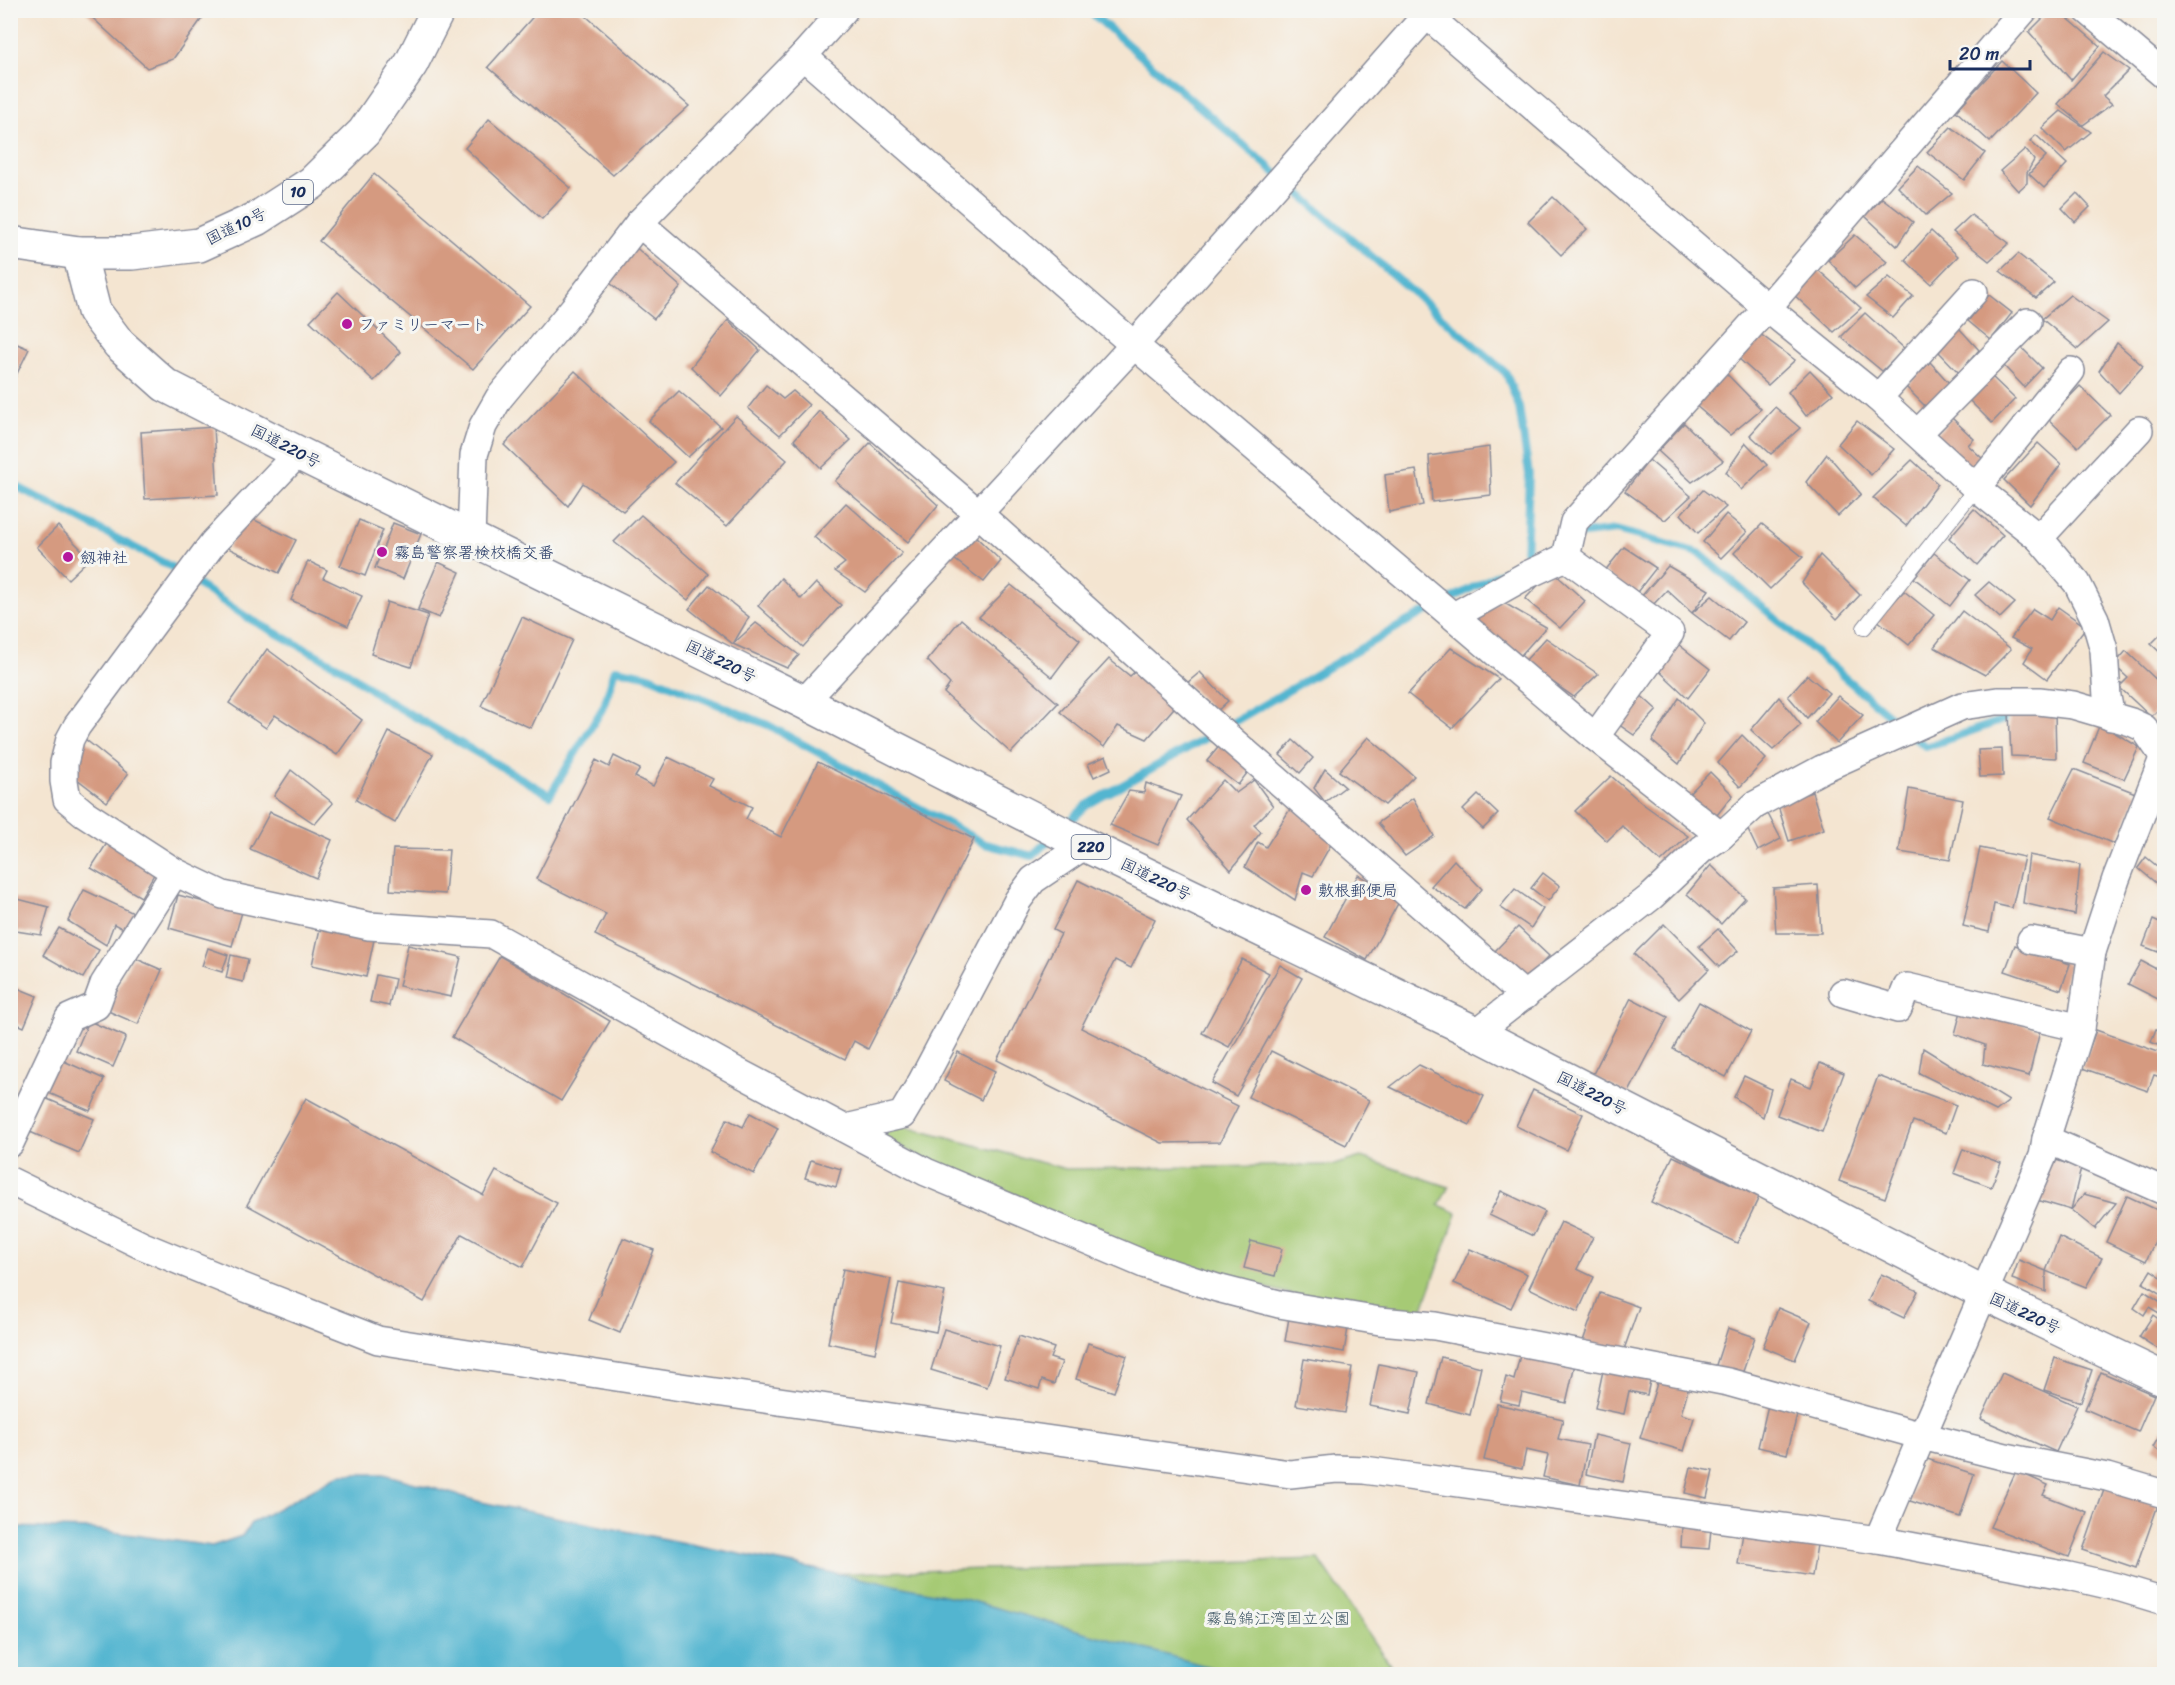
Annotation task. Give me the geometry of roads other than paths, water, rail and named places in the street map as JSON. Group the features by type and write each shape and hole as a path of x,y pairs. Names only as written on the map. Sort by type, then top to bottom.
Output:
{"highway":[{"name":"国道10号","path":"10,243 79,253 132,253 199,245 256,219 312,183 364,132 411,64 438,10"},
{"name":"国道220号","path":"79,253 93,311 119,344 165,384 298,453 804,702 1085,844 1476,1033 1984,1293 2164,1379"}],"street":[{"path":"471,538 474,455 483,426 499,398 573,309 639,223 803,56 844,10"},
{"path":"1566,557 1574,522 1767,309 2024,10"},
{"path":"2087,10 2164,75"},
{"path":"804,702 1134,345 1426,12 1767,309 1878,398 1976,489 2038,538 2077,583 2095,619 2104,650 2106,697 2111,717"},
{"path":"803,56 1134,345 1595,737 1721,836"},
{"path":"639,223 978,513 1220,730 1525,996"},
{"path":"1878,398 1974,292"},
{"path":"1918,434 2028,322"},
{"path":"1976,489 2071,371"},
{"path":"2038,538 2139,429"},
{"path":"298,453 213,543 77,726 70,739 64,763 67,799 84,813 175,872 224,895 369,926 491,934 738,1072 926,1172 1098,1246 1146,1265 1216,1288 1279,1304 1380,1321 1435,1326 1728,1382 1922,1436 2006,1457 2107,1477 2164,1494"},
{"path":"1454,616 1527,575 1566,557"},
{"path":"1566,557 1670,633 1595,737"},
{"path":"1476,1033 1652,896 1702,849 1721,836 1755,805 1803,780 1962,706 1997,701 2038,701 2073,705 2144,728 2164,756 2116,879 2092,952 2081,1028 2046,1138 2043,1156 1878,1540"},
{"path":"846,1128 902,1115 1018,900 1033,880 1085,844"},
{"path":"10,1143 69,1017 96,1006 104,984 175,872"},
{"path":"2031,940 2092,952"},
{"path":"1843,993 1898,1009 1907,987 2081,1028"},
{"path":"2046,1138 2164,1191"},
{"path":"10,1180 141,1245 378,1340 681,1387 1290,1474 1336,1469 1364,1470 1878,1540 2069,1576 2164,1601"}],"lane":[{"path":"1864,628 1976,489"}],"water":[{"name":"霧島錦江湾国立公園","path":"340,1474 384,1474 481,1502 968,1600 1235,1674 11,1674 11,1527 91,1529 212,1546 242,1536 251,1523"}],"waterway":[{"path":"1088,10 1506,373 1519,407 1529,474 1526,560"},
{"path":"10,483 170,566 248,618 343,669 384,699 550,795 604,706 615,669 646,675 768,725 985,844 1032,856 1052,837"},
{"path":"1576,535 1616,530 1699,553 1926,747 2003,720"},
{"path":"1064,827 1087,805 1408,621 1565,540"}],"place":[{"name":"ファミリーマート","path":"347,324"},
{"name":"霧島警察署検校橋交番","path":"382,552"},
{"name":"劔神社","path":"68,557"},
{"name":"敷根郵便局","path":"1306,890"}]}
